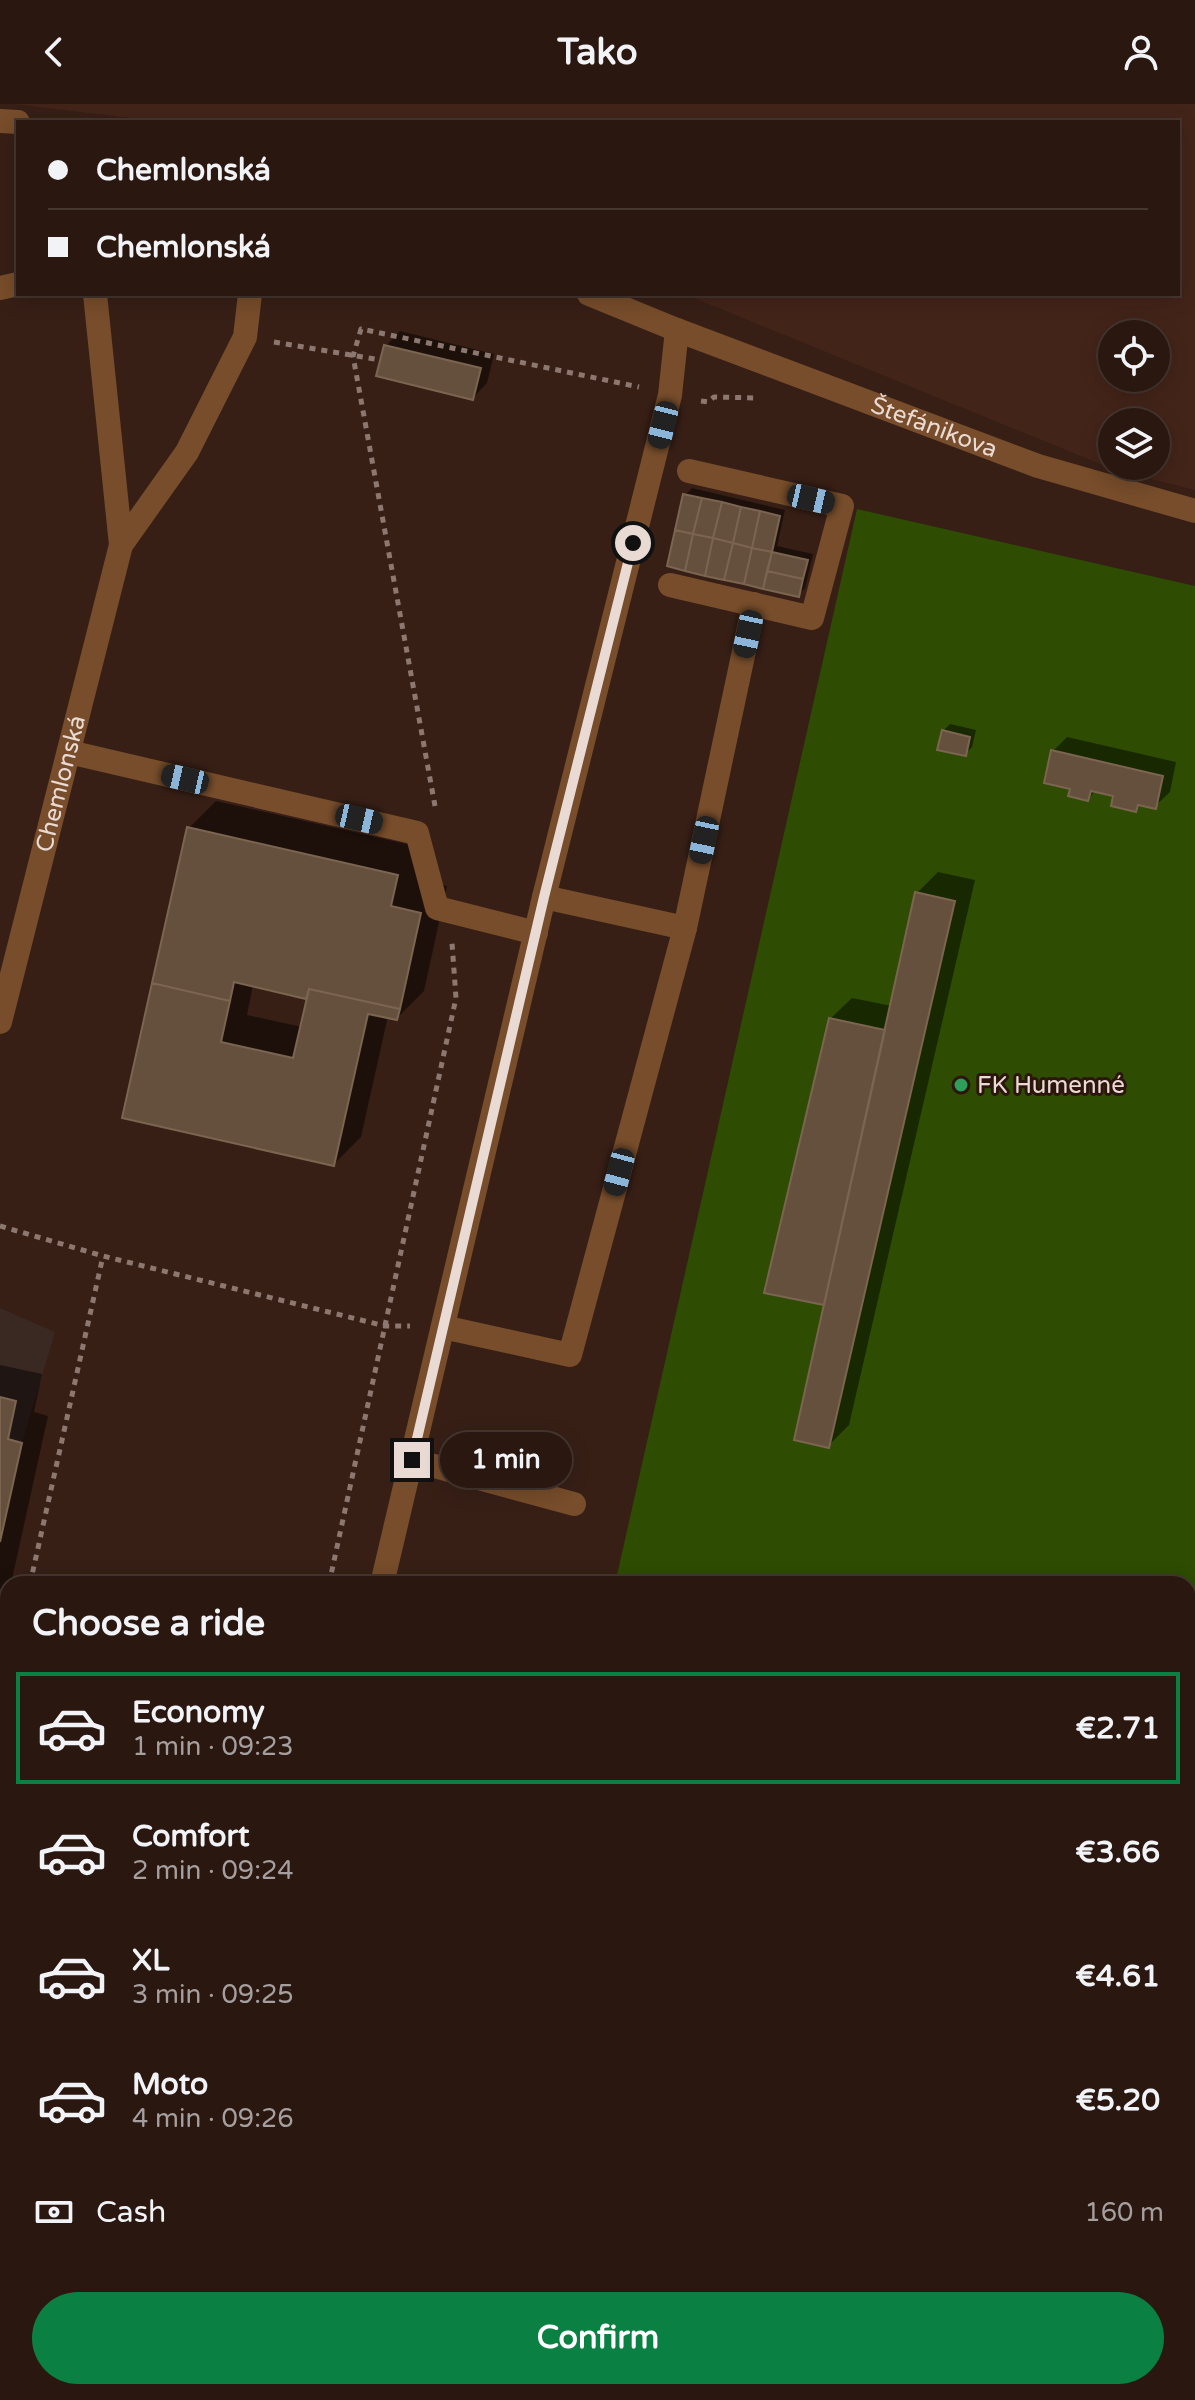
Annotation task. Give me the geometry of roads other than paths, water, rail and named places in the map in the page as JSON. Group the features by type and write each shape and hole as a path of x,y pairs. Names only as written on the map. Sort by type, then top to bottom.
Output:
{"street":[{"path":"95,296 121,545"},
{"path":"121,545 187,452 245,337 250,296"},
{"name":"Štefánikova","path":"594,296 1038,466 1195,511"},
{"path":"384,1576 544,897 670,395 677,330"},
{"path":"670,585 812,618 842,506 689,471"},
{"name":"Chemlonská","path":"0,1022 121,545"},
{"path":"443,1327 570,1355 685,928 754,604"},
{"path":"69,752 417,833 437,908 536,933"},
{"path":"544,897 685,928"},
{"path":"412,1460 574,1504"}],"place":[{"name":"FK Humenné","path":"961,1085"}]}
